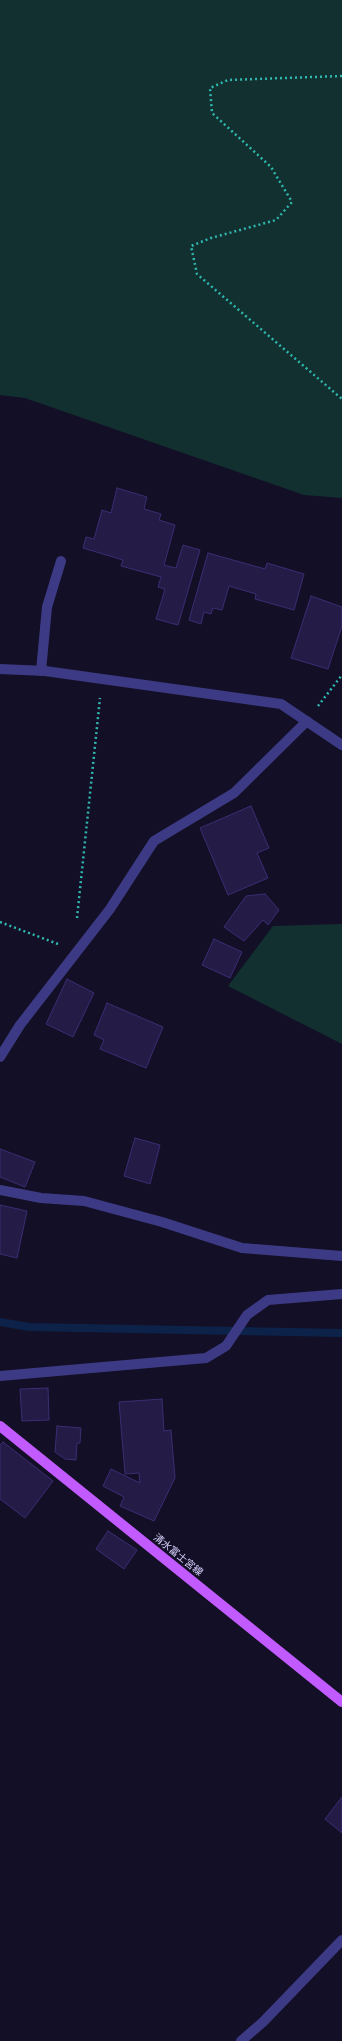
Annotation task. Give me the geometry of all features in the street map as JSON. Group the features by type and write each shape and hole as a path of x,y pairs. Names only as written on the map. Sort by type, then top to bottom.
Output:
{"main road":[{"name":"清水富士宮線","path":"0,1426 342,1702"}],"street":[{"path":"41,671 47,607 61,561"},
{"path":"0,669 41,671 281,704 342,745"},
{"path":"0,1057 20,1025 94,929 154,841 234,794 307,721"},
{"path":"0,1190 41,1198 84,1201 162,1222 242,1248 342,1256"},
{"path":"0,1376 206,1358 226,1346 247,1315 268,1300 342,1294"},
{"path":"241,2041 263,2022 342,1940"}],"path":[{"path":"342,76 228,80 210,88 212,113 271,167 292,202 276,220 211,238 191,246 197,274 342,399"},
{"path":"307,721 342,675"},
{"path":"94,929 76,923 102,679"},
{"path":"0,922 77,951"}],"green space":[{"path":"0,0 342,0 342,498 304,495 25,398 0,395"},
{"path":"342,924 342,1044 228,986 273,926"}],"building":[{"path":"117,488 147,497 144,509 161,514 159,520 175,525 164,565 176,568 183,545 200,550 178,625 156,619 165,589 158,587 161,577 121,566 123,560 83,548 86,537 94,539 102,510 111,513"},
{"path":"208,553 265,569 267,563 304,574 294,610 255,599 256,594 229,586 222,610 213,608 211,614 204,612 201,624 189,620"},
{"path":"311,596 342,607 342,626 328,669 291,658"},
{"path":"251,806 269,848 257,853 268,878 228,895 200,828"},
{"path":"265,894 279,910 268,925 263,920 244,941 224,927 246,896"},
{"path":"214,939 242,952 230,978 202,965"},
{"path":"67,979 94,993 73,1037 46,1024"},
{"path":"107,1003 163,1027 146,1068 100,1049 104,1040 94,1035"},
{"path":"135,1138 160,1145 150,1184 124,1176"},
{"path":"0,1149 35,1162 25,1187 0,1177"},
{"path":"0,1205 27,1211 17,1258 0,1254"},
{"path":"48,1388 49,1420 22,1421 20,1389"},
{"path":"162,1399 164,1431 171,1430 175,1478 154,1521 120,1506 124,1497 103,1486 111,1469 140,1483 139,1473 125,1474 119,1402"},
{"path":"57,1426 81,1428 80,1443 77,1443 76,1460 65,1459 55,1452"},
{"path":"3,1442 53,1481 25,1518 0,1499 0,1445"},
{"path":"108,1531 137,1550 124,1569 96,1549"},
{"path":"342,1797 342,1833 325,1819"}],"waterway":[{"path":"0,1322 29,1327 342,1333"}]}
